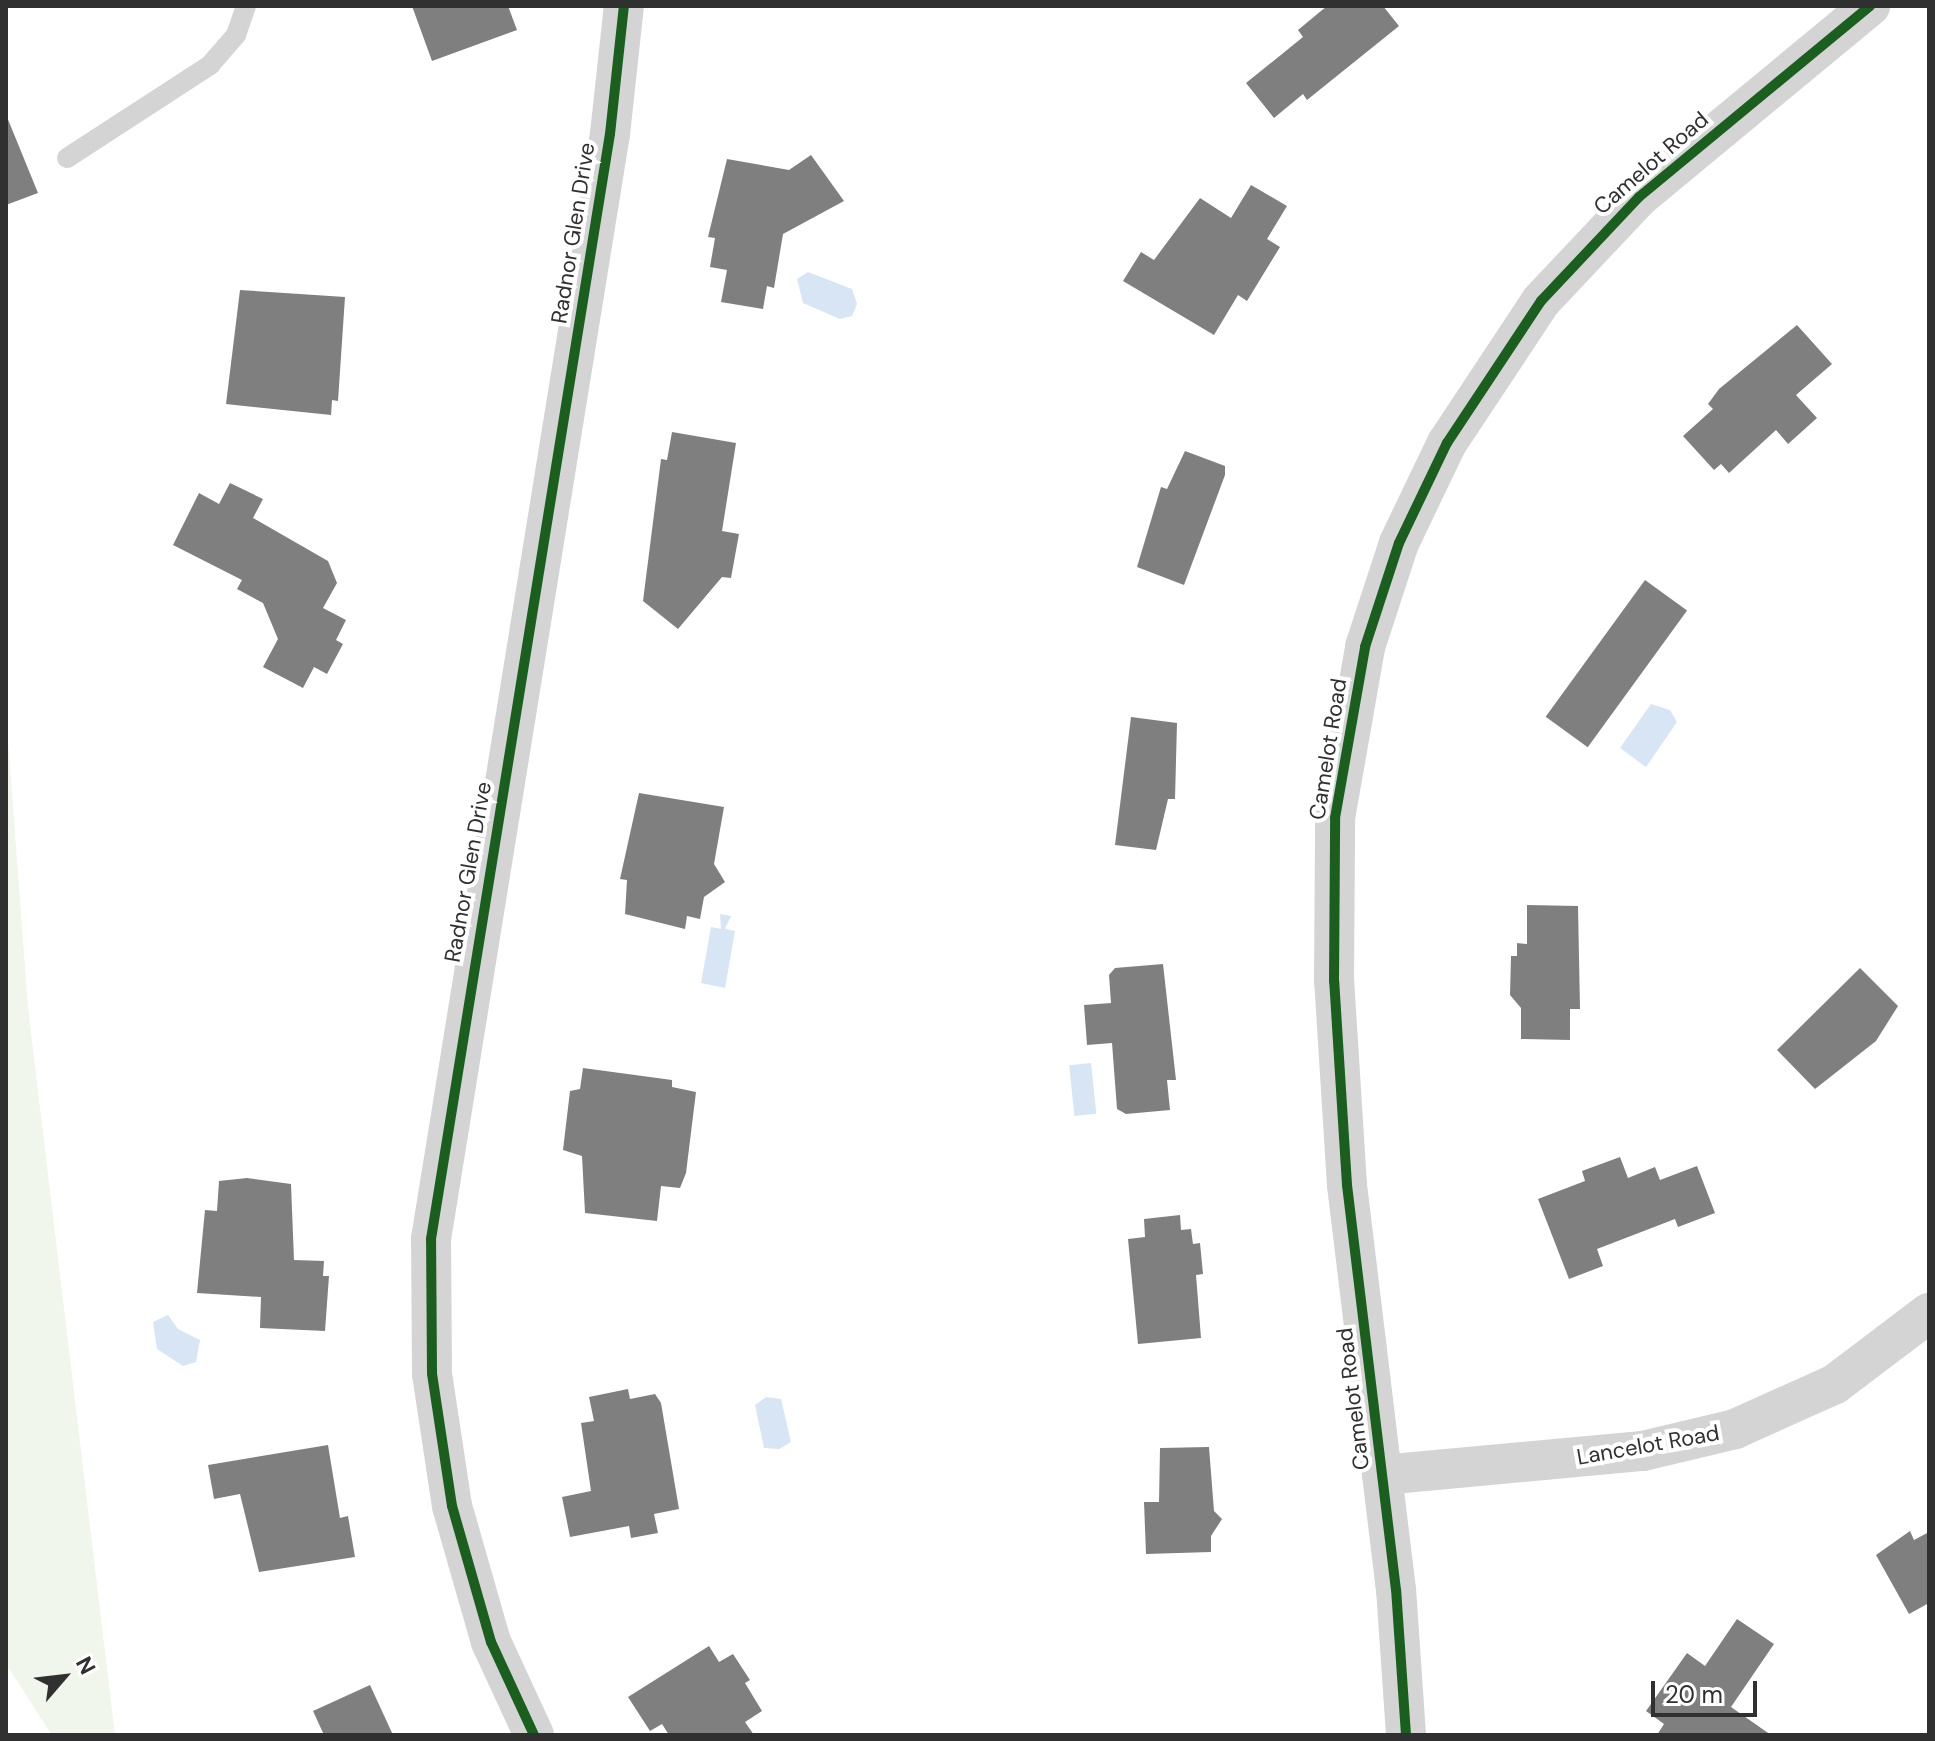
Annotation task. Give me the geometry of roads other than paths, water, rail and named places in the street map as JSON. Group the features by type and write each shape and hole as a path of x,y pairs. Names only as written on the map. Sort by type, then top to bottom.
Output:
{"street":[{"name":"Radnor Glen Drive","path":"534,1735 491,1642 447,1480 432,1373 431,1239 610,134 624,6"},
{"name":"Camelot Road","path":"1406,1735 1382,1475 1347,1185 1334,981 1340,774 1380,593 1447,443 1509,345 1576,259 1639,197 1870,6"},
{"name":"Lancelot Road","path":"1382,1475 1643,1451 1735,1429 1835,1384 1929,1313"}],"lane":[{"path":"67,158 210,65 236,35 246,6"}],"water":[{"path":"808,272 852,289 857,304 852,316 840,319 803,303 797,279"},
{"path":"1651,704 1670,710 1677,722 1646,767 1620,748"},
{"path":"720,914 731,916 725,929 735,931 725,988 701,983 711,927 721,929"},
{"path":"1091,1063 1096,1114 1074,1116 1069,1065"},
{"path":"168,1315 178,1329 200,1340 196,1362 183,1366 157,1349 153,1322"},
{"path":"766,1397 781,1399 791,1442 779,1449 764,1448 755,1405"}]}
